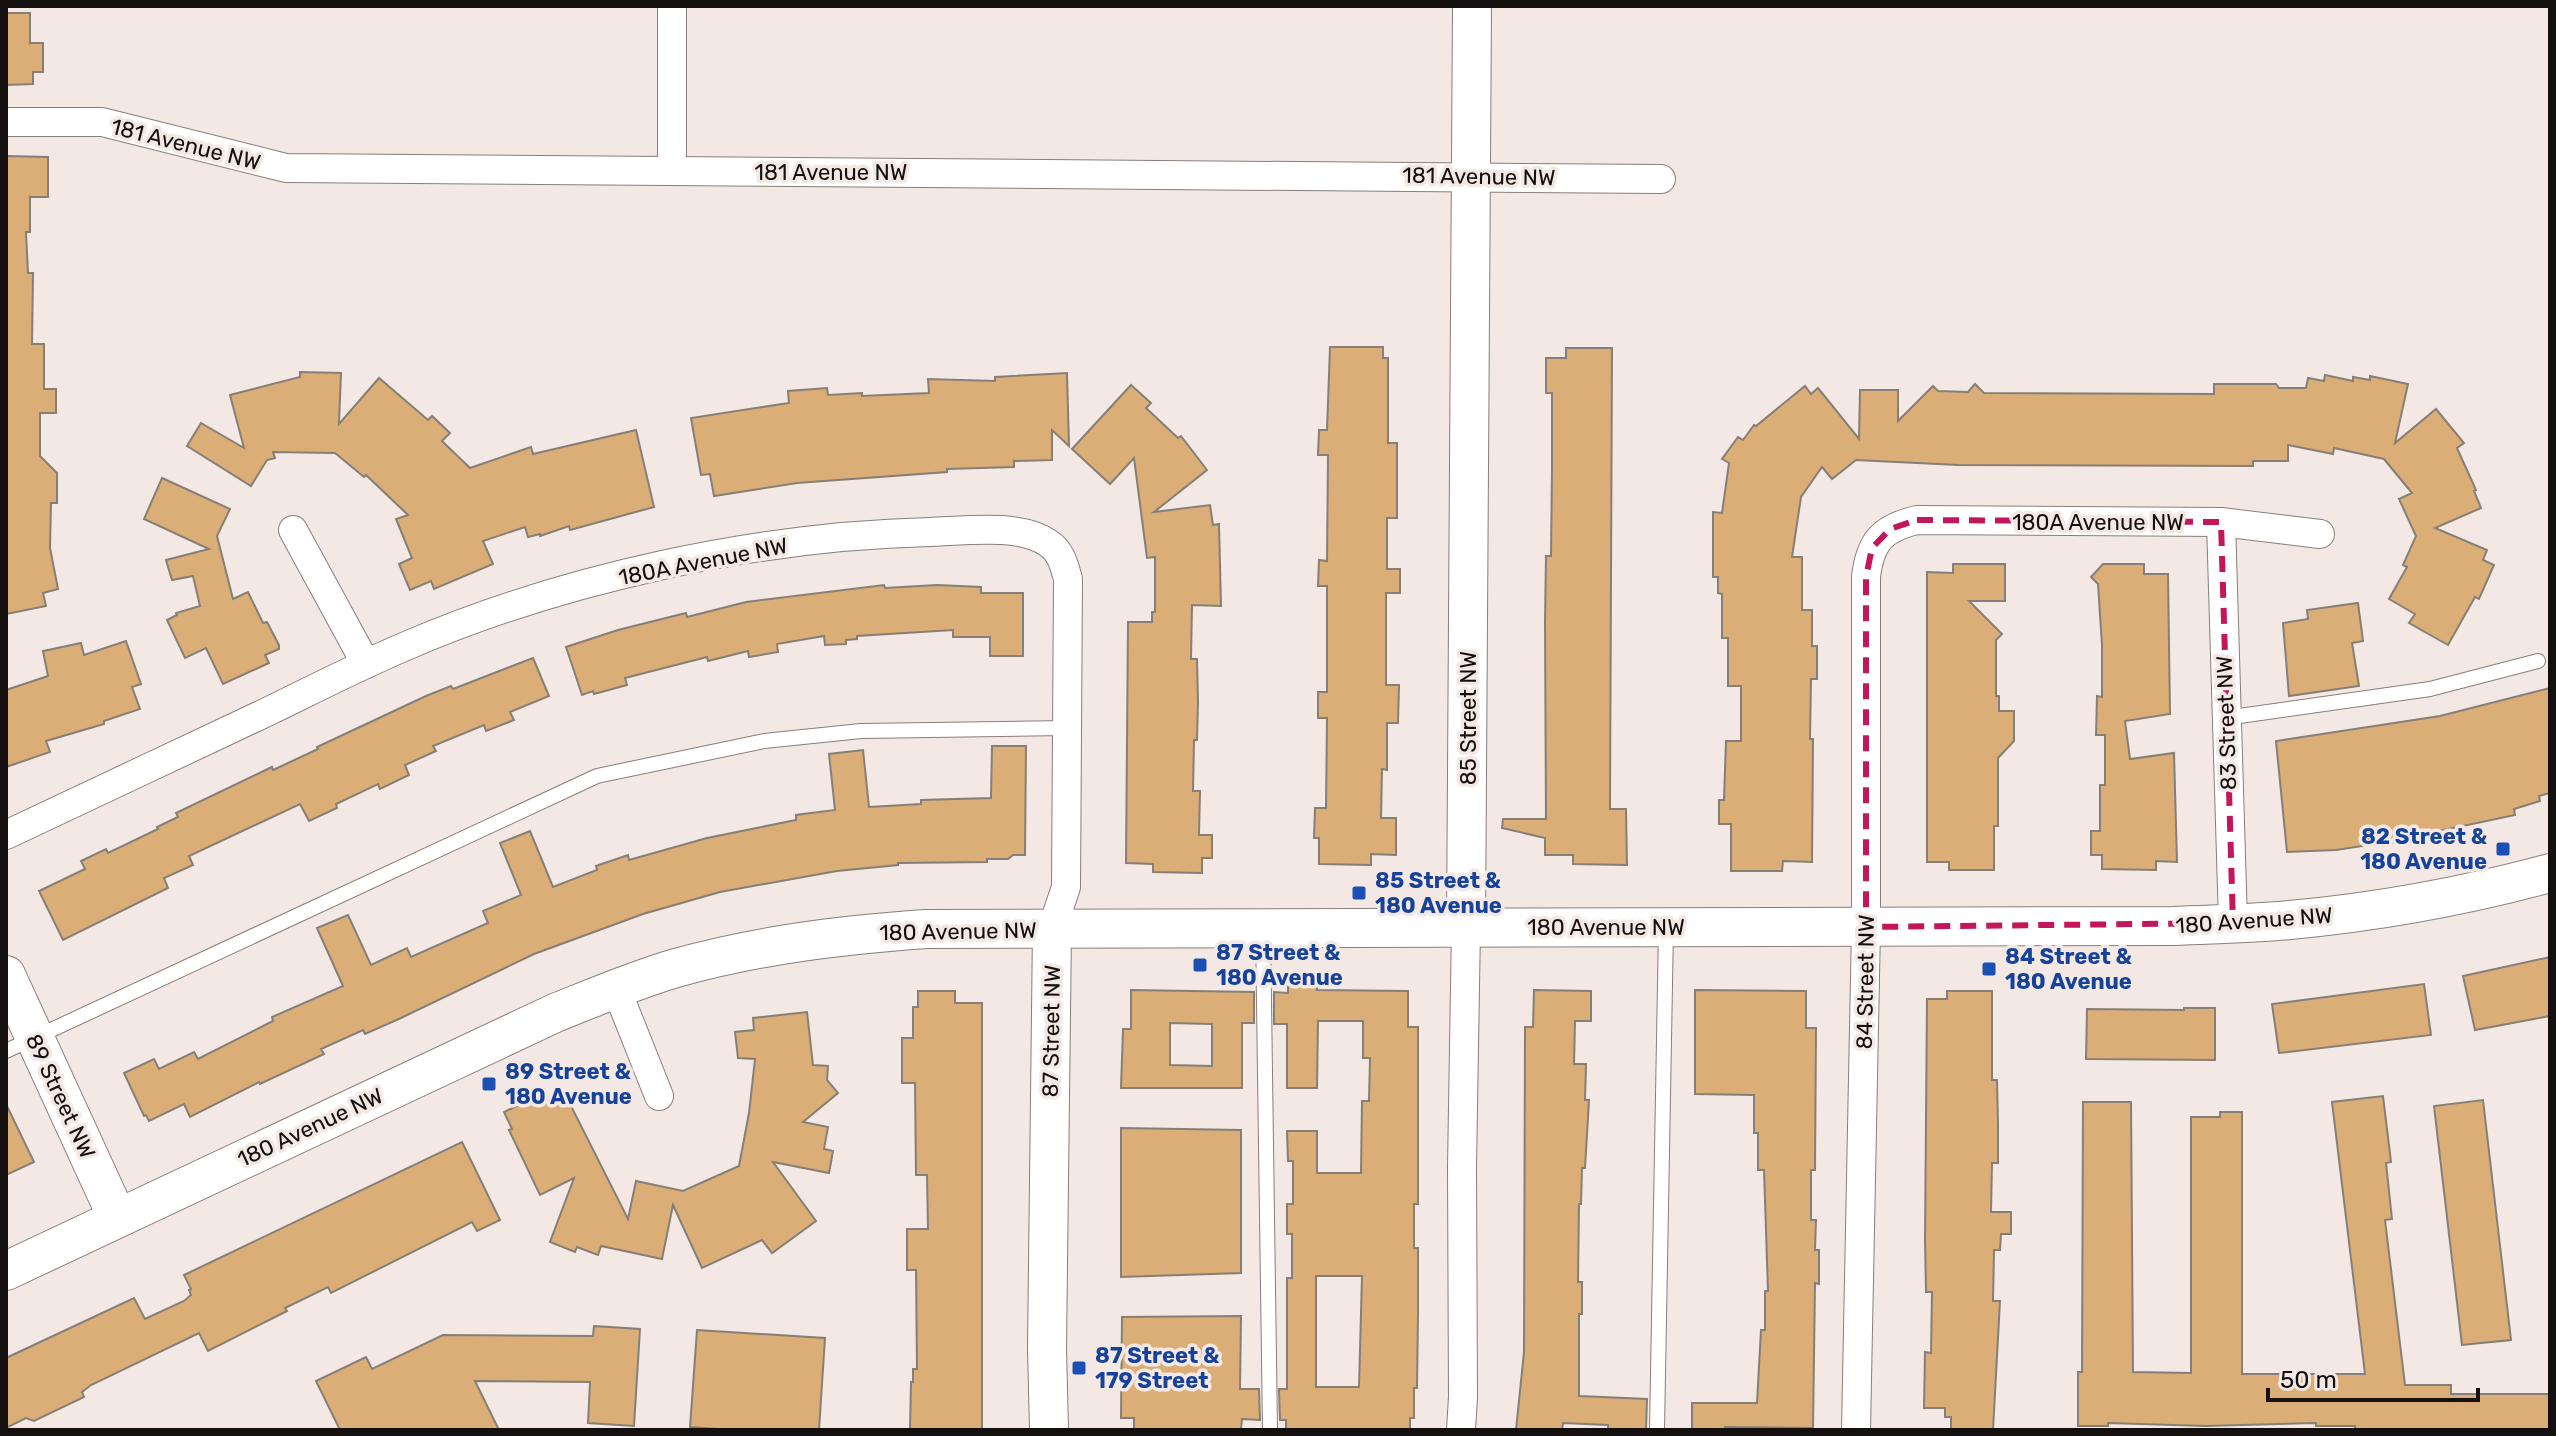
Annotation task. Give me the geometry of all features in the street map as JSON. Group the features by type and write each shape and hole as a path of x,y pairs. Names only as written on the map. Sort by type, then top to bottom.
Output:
{"street":[{"path":"672,6 672,171"},
{"name":"85 Street NW","path":"1461,1430 1472,6"},
{"name":"181 Avenue NW","path":"6,122 102,122 286,168 1472,175 1661,179"},
{"name":"180A Avenue NW","path":"1880,537 1890,529 1917,520 2221,522 2320,534"},
{"name":"83 Street NW","path":"2221,522 2233,923"},
{"path":"293,530 366,664"},
{"name":"180A Avenue NW","path":"6,835 407,645 496,612 583,586 675,563 764,547 910,532 1012,532 1032,534 1050,544"},
{"name":"84 Street NW","path":"1856,1430 1866,927 1866,577 1868,560 1880,537"},
{"name":"87 Street NW","path":"1049,1430 1047,1349 1052,929 1066,887 1068,579 1063,559 1050,544"},
{"name":"180 Avenue NW","path":"6,1271 555,1013 616,988 730,954 812,940 926,929 2173,926 2351,913 2444,897 2550,873"},
{"name":"89 Street NW","path":"6,975 20,1044 117,1217"},
{"path":"616,988 659,1096"}],"lane":[{"path":"2225,718 2430,689 2538,661"},
{"path":"20,1044 597,776 764,741 805,736 861,731 1067,728"},
{"path":"1263,928 1270,1430"},
{"path":"1657,1430 1666,928"}],"highlighted area":[{"path":"1917,520 2221,522 2233,923 1866,927 1866,577 1872,548 1890,529"}],"building":[{"path":"6,13 30,13 30,43 43,43 43,72 33,72 33,84 6,85"},
{"path":"6,156 48,157 48,197 30,197 30,232 26,232 28,273 33,273 32,344 44,344 44,389 56,389 56,413 40,413 40,456 57,473 57,503 51,503 50,548 58,589 43,593 46,606 6,614"},
{"path":"1330,347 1383,347 1383,358 1388,358 1388,443 1397,443 1397,518 1387,518 1387,569 1400,569 1400,593 1386,593 1386,685 1399,685 1398,723 1387,723 1387,770 1382,769 1381,818 1396,818 1396,855 1371,854 1371,865 1319,864 1319,838 1314,838 1315,808 1326,808 1327,718 1318,718 1318,692 1327,692 1327,586 1318,586 1319,560 1327,561 1328,455 1318,455 1319,430 1327,430"},
{"path":"1566,348 1612,348 1610,809 1626,809 1627,865 1573,864 1573,855 1545,855 1545,838 1502,828 1503,819 1546,819 1545,622 1546,556 1551,556 1552,393 1546,393 1546,358 1566,358"},
{"path":"300,372 341,373 339,424 379,378 428,420 432,416 450,433 442,441 470,468 531,447 533,454 636,430 654,507 570,530 569,526 540,536 528,537 525,527 483,541 493,564 434,589 431,581 410,590 399,564 412,558 396,519 408,515 366,475 364,477 335,453 273,452 275,458 267,460 251,486 187,446 201,423 244,448 230,395 300,377"},
{"path":"1067,373 1069,446 1052,430 1052,460 1014,461 1014,467 947,469 947,472 797,483 714,496 710,474 701,475 691,418 789,403 788,391 827,388 828,395 862,393 862,396 929,393 928,379 995,381 995,377"},
{"path":"2325,375 2353,381 2353,377 2370,380 2370,376 2408,384 2395,443 2436,409 2464,443 2457,448 2481,508 2435,528 2487,550 2483,560 2494,565 2479,599 2475,597 2448,645 2409,623 2415,614 2389,599 2407,567 2403,565 2416,536 2399,499 2412,493 2384,459 2334,448 2333,454 2288,445 2288,461 2253,461 2253,466 1958,465 1856,460 1832,479 1822,467 1801,497 1792,557 1802,557 1802,610 1812,610 1812,646 1817,646 1817,679 1811,679 1812,862 1783,861 1782,871 1731,871 1731,824 1719,824 1719,800 1724,800 1726,741 1741,741 1741,686 1728,686 1728,638 1722,638 1722,594 1718,593 1718,577 1713,577 1713,512 1722,513 1729,463 1722,459 1738,437 1743,440 1754,425 1805,386 1811,394 1818,388 1859,439 1860,390 1898,390 1898,421 1933,386 1938,391 1968,392 1975,384 1984,393 2214,394 2214,384 2276,384 2279,388 2306,388 2308,378 2324,381"},
{"path":"1131,385 1151,403 1146,408 1178,438 1181,436 1207,470 1154,512 1210,505 1213,525 1219,524 1221,606 1192,605 1191,659 1197,659 1198,702 1193,791 1200,791 1199,835 1212,835 1212,858 1202,858 1202,873 1153,872 1153,864 1126,863 1128,622 1152,622 1152,612 1155,612 1155,557 1147,558 1134,458 1110,484 1072,449"},
{"path":"162,478 230,509 217,536 233,599 248,592 263,623 267,622 279,645 279,649 265,655 269,663 223,684 206,648 185,658 167,620 176,613 200,606 193,576 172,580 166,560 209,549 144,519"},
{"path":"1953,564 2005,564 2005,601 1969,601 2002,634 1996,640 1996,696 1999,696 1999,711 2014,711 2014,741 1998,758 1998,826 1994,826 1994,870 1949,870 1949,862 1927,862 1927,572 1953,573"},
{"path":"2103,564 2144,564 2144,574 2168,574 2170,714 2125,721 2130,759 2174,753 2177,862 2156,861 2156,870 2102,869 2102,855 2091,855 2091,831 2100,831 2100,785 2105,785 2105,735 2096,735 2097,696 2102,697 2102,645 2098,584 2091,577"},
{"path":"884,585 885,588 937,585 981,587 981,593 1023,593 1023,656 990,656 990,637 953,637 953,630 857,636 857,639 846,640 846,644 825,645 824,636 777,644 778,652 749,657 748,651 708,661 707,657 625,678 627,685 582,695 566,647 686,613 687,617 746,602"},
{"path":"2358,603 2363,641 2352,643 2359,686 2289,696 2283,623 2308,619 2307,610"},
{"path":"126,641 141,684 132,687 140,709 104,721 104,724 46,741 50,752 6,767 6,690 48,676 43,651 81,643 84,655"},
{"path":"533,658 549,696 510,712 514,720 486,731 484,725 433,746 436,751 405,765 409,775 380,789 378,784 309,821 300,804 189,856 193,865 164,878 168,888 63,940 39,891 85,869 81,861 106,849 108,853 158,829 178,817 176,813 426,696 451,686 453,689"},
{"path":"2550,688 2550,793 2539,796 2540,801 2514,809 2515,815 2415,836 2415,839 2376,846 2287,852 2276,741 2440,716"},
{"path":"992,746 1026,746 1025,855 987,859 987,862 898,863 837,871 720,892 643,914 534,954 365,1034 363,1030 321,1049 324,1054 190,1117 184,1104 149,1121 124,1073 154,1059 159,1069 194,1052 198,1059 273,1021 272,1017 343,986 317,928 348,915 371,965 407,948 411,957 488,923 483,911 521,895 500,843 530,831 553,887 597,870 596,866 628,855 629,860 707,838 796,820 796,815 835,810 829,754 863,750 869,807 921,804 921,800 991,798"},
{"path":"2550,957 2550,1016 2475,1030 2463,976"},
{"path":"1288,984 1317,984 1317,990 1408,991 1408,1027 1418,1027 1418,1204 1414,1204 1414,1248 1418,1248 1417,1388 1414,1388 1414,1418 1410,1418 1410,1430 1286,1430 1286,1420 1280,1420 1279,1389 1287,1389 1287,1278 1292,1278 1292,1234 1287,1234 1287,1204 1293,1204 1293,1161 1288,1161 1287,1131 1317,1131 1317,1173 1361,1173 1362,1101 1369,1101 1370,1058 1363,1058 1363,1021 1318,1021 1317,1088 1287,1088 1287,1024 1274,1024 1274,992 1288,993","holes":["1316,1276 1362,1276 1359,1387 1316,1387"]},
{"path":"2424,984 2431,1035 2279,1053 2272,1004"},
{"path":"1131,990 1254,992 1254,1023 1242,1023 1242,1088 1121,1088 1123,1029 1131,1029","holes":["1170,1023 1212,1024 1212,1066 1170,1065"]},
{"path":"1534,990 1591,991 1591,1021 1575,1021 1574,1064 1586,1064 1585,1100 1589,1100 1585,1168 1582,1168 1579,1204 1578,1282 1582,1282 1582,1314 1579,1314 1579,1396 1647,1399 1646,1430 1608,1430 1608,1425 1563,1423 1562,1430 1516,1430 1524,1352 1525,1027 1533,1027"},
{"path":"1695,990 1806,991 1806,1028 1816,1028 1815,1170 1811,1170 1811,1220 1816,1220 1815,1250 1819,1250 1819,1284 1815,1283 1813,1428 1725,1427 1725,1430 1692,1430 1692,1403 1757,1403 1761,1330 1765,1330 1765,1291 1768,1291 1764,1170 1758,1170 1754,1095 1695,1094"},
{"path":"918,991 955,991 955,1003 982,1003 982,1430 910,1430 911,1382 913,1369 917,1369 916,1270 907,1270 907,1229 928,1229 927,1175 916,1175 915,1083 902,1083 902,1038 913,1038 913,1007 918,1007"},
{"path":"1947,991 1992,991 1992,1080 1997,1080 1998,1163 1992,1163 1991,1212 2011,1212 2011,1234 2001,1234 2000,1250 1994,1250 1993,1301 2000,1301 1993,1430 1951,1430 1951,1417 1945,1417 1945,1408 1924,1408 1925,1352 1931,1353 1932,1292 1926,1292 1925,1240 1927,999 1947,999"},
{"path":"2215,1008 2215,1060 2086,1059 2087,1009"},
{"path":"807,1012 813,1065 828,1066 827,1080 838,1093 803,1122 828,1127 824,1149 833,1151 829,1173 773,1162 816,1221 772,1253 762,1240 702,1268 673,1205 662,1259 601,1246 598,1255 577,1247 575,1252 550,1242 574,1178 540,1195 509,1130 512,1129 504,1112 545,1093 549,1102 565,1094 628,1219 636,1181 683,1191 739,1166 755,1059 738,1058 735,1032 754,1030 753,1018"},
{"path":"2383,1096 2391,1162 2386,1163 2392,1219 2385,1220 2405,1385 2451,1385 2451,1394 2550,1394 2550,1430 2355,1430 2355,1426 2316,1426 2316,1423 2206,1426 2108,1423 2108,1426 2078,1426 2078,1372 2082,1372 2083,1102 2131,1102 2133,1372 2191,1373 2191,1117 2220,1117 2220,1112 2242,1112 2242,1374 2365,1374 2332,1102"},
{"path":"2483,1100 2511,1340 2462,1345 2434,1106"},
{"path":"6,1104 34,1162 6,1175"},
{"path":"1121,1128 1241,1130 1241,1273 1121,1277"},
{"path":"462,1142 500,1220 477,1231 472,1222 331,1293 328,1287 285,1308 287,1311 208,1351 199,1333 91,1385 82,1392 84,1397 34,1421 26,1418 6,1428 6,1358 134,1298 145,1319 184,1301 191,1295 191,1289 184,1275"},
{"path":"1241,1316 1240,1389 1259,1389 1260,1420 1242,1419 1241,1430 1134,1430 1134,1418 1121,1418 1122,1317"},
{"path":"594,1326 640,1329 634,1426 588,1423 590,1382 475,1381 499,1430 340,1430 316,1381 366,1357 372,1369 443,1335 593,1336"},
{"path":"697,1330 825,1338 819,1430 690,1427"}],"place":[{"name":"82 Street & 180 Avenue","path":"2503,849"},
{"name":"85 Street & 180 Avenue","path":"1359,893"},
{"name":"87 Street & 180 Avenue","path":"1200,965"},
{"name":"84 Street & 180 Avenue","path":"1989,969"},
{"name":"89 Street & 180 Avenue","path":"489,1084"},
{"name":"87 Street & 179 Street","path":"1079,1368"}]}
